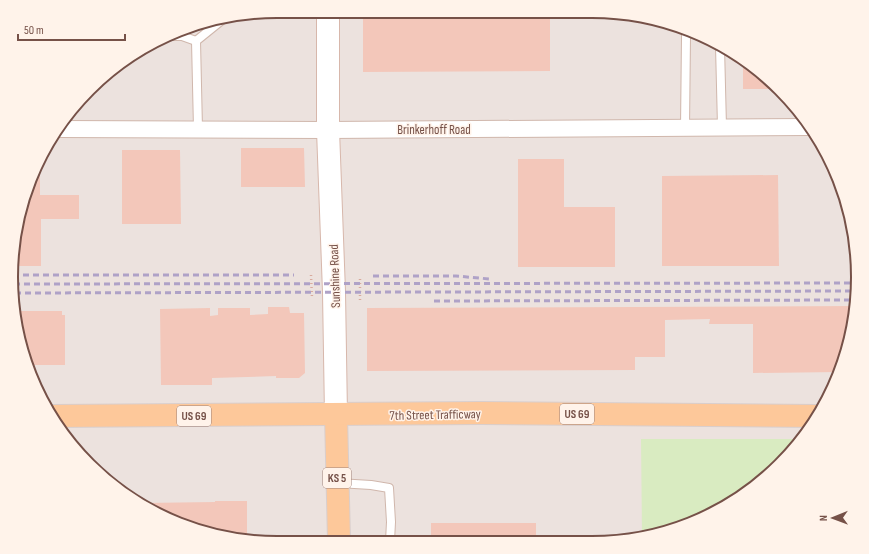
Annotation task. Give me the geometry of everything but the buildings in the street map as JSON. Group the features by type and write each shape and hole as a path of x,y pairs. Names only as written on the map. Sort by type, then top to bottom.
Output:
{"main road":[{"name":"Sunshine Road","path":"328,18 328,130 334,292 338,536"},
{"name":"7th Street Trafficway","path":"59,416 481,413 810,416"}],"street":[{"name":"Brinkerhoff Road","path":"65,129 328,130 803,127"}],"lane":[{"path":"196,41 215,26"},
{"path":"183,36 196,41"},
{"path":"685,128 686,36"},
{"path":"196,41 198,130"},
{"path":"720,52 722,127"},
{"path":"338,483 371,485 388,488 390,536"}],"path":[{"path":"311,275 312,298"},
{"path":"360,278 360,300"}],"shaded area":[{"path":"592,18 626,20 659,27 707,45 736,62 763,82 787,106 797,119 824,162 842,210 849,243 851,277 849,311 842,344 824,392 807,421 787,448 763,472 750,482 722,501 707,509 675,522 643,531 626,534 592,536 277,536 243,534 210,527 162,509 133,492 106,472 82,448 62,421 45,392 27,344 20,311 18,277 20,243 32,194 45,162 62,133 82,106 106,82 119,72 147,53 178,38 226,23 260,19"}],"green space":[{"path":"641,439 794,439 763,472 722,501 691,516 642,531"}],"railway":[{"path":"18,275 294,275"},
{"path":"373,276 456,276 490,279"},
{"path":"18,284 851,283"},
{"path":"19,293 850,291"},
{"path":"434,301 850,300"}]}
